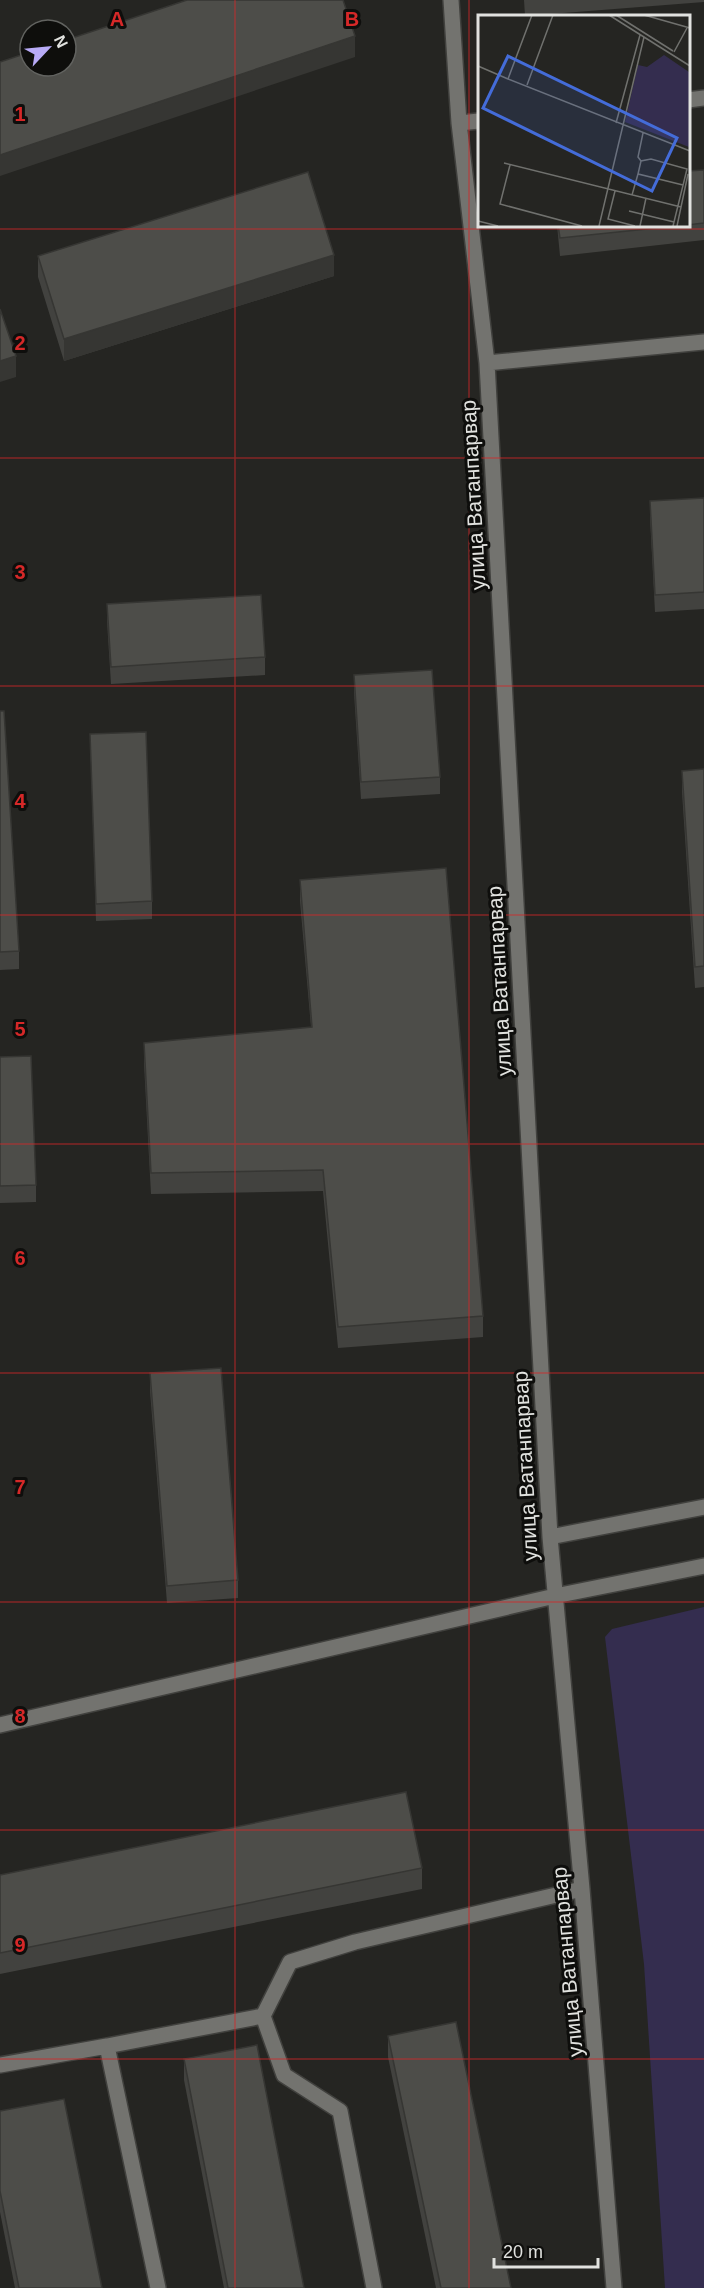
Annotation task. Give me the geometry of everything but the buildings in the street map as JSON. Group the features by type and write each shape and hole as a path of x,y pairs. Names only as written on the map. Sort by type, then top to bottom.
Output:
{"street":[{"name":"улица Ватанпарвар","path":"451,0 459,123 488,363 550,1537 582,1889 614,2288"},
{"path":"689,100 704,98"},
{"path":"459,123 478,121"},
{"path":"488,363 704,342"},
{"path":"550,1537 704,1507"},
{"path":"0,1725 555,1596 704,1566"},
{"path":"374,2288 340,2111 284,2075 263,2016 290,1962 356,1942 582,1889"},
{"path":"0,2065 263,2016"},
{"path":"107,2046 158,2288"}],"shaded area":[{"path":"704,1607 704,2288 665,2288 644,1964 605,1637 612,1629"}]}
